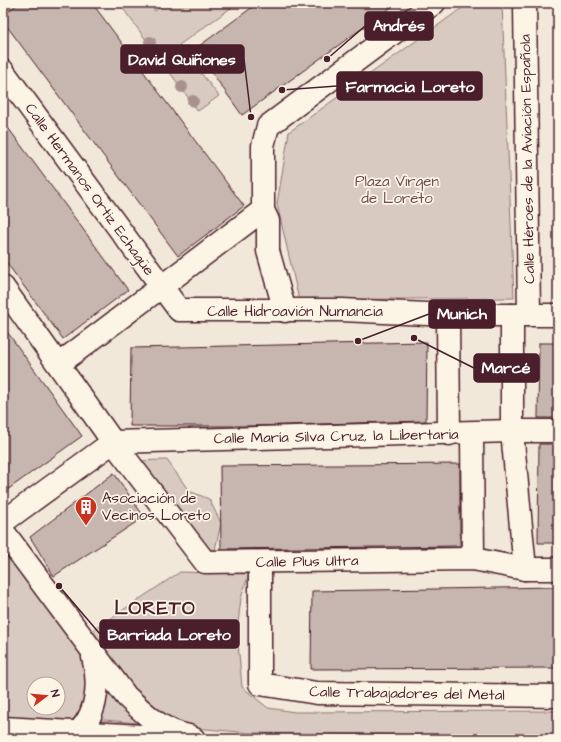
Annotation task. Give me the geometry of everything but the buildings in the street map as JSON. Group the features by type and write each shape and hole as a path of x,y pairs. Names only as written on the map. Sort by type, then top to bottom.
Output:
{"street":[{"path":"285,311 268,251 268,221 263,210 263,146 268,126 434,3"},
{"name":"Calle Héroes de la Aviación Española","path":"525,3 520,315 512,431 525,569"},
{"name":"Calle Hermanos Ortiz Echagüe","path":"3,71 162,288"},
{"path":"59,364 162,288 263,210"},
{"path":"3,287 113,442 3,522"},
{"name":"Calle Hidroavión Numancia","path":"162,288 179,310 342,310 448,314 558,315"},
{"path":"448,314 449,434"},
{"name":"Calle María Silva Cruz, la Libertaria","path":"113,442 449,434 512,431 558,432"},
{"path":"472,433 473,559"},
{"name":"Calle Plus Ultra","path":"113,442 205,562 473,559 525,569 558,569"},
{"path":"3,531 126,696 150,719 170,731 202,739"},
{"name":"Calle Trabajadores del Metal","path":"260,562 260,684 317,693 558,696"},
{"path":"74,736 94,705 98,685 92,652"},
{"path":"3,728 74,736 194,739"}],"green space":[{"path":"119,3 148,3 155,11 166,3 238,3 179,45 219,96 198,111"},
{"name":"Plaza Virgen de Loreto","path":"469,3 502,3 514,298 299,300 277,204 289,132"},
{"path":"167,460 189,491 209,499 221,523 215,550 193,553 128,461"},
{"path":"3,549 62,621 91,671 81,717 69,724 3,717"},
{"path":"180,572 249,574 241,598 237,632 242,687 268,708 295,712 558,711 558,737 251,733 93,719 90,632"}],"place":[{"name":"Andrés","path":"327,59"},
{"name":"Farmacia Loreto","path":"282,90"},
{"name":"David Quiñones","path":"251,117"},
{"name":"Marcé","path":"414,338"},
{"name":"Munich","path":"358,341"},
{"name":"Asociación de Vecinos Loreto","path":"86,526"},
{"name":"Barriada Loreto","path":"59,586"}],"district":[{"name":"LORETO","path":"155,607"}]}
